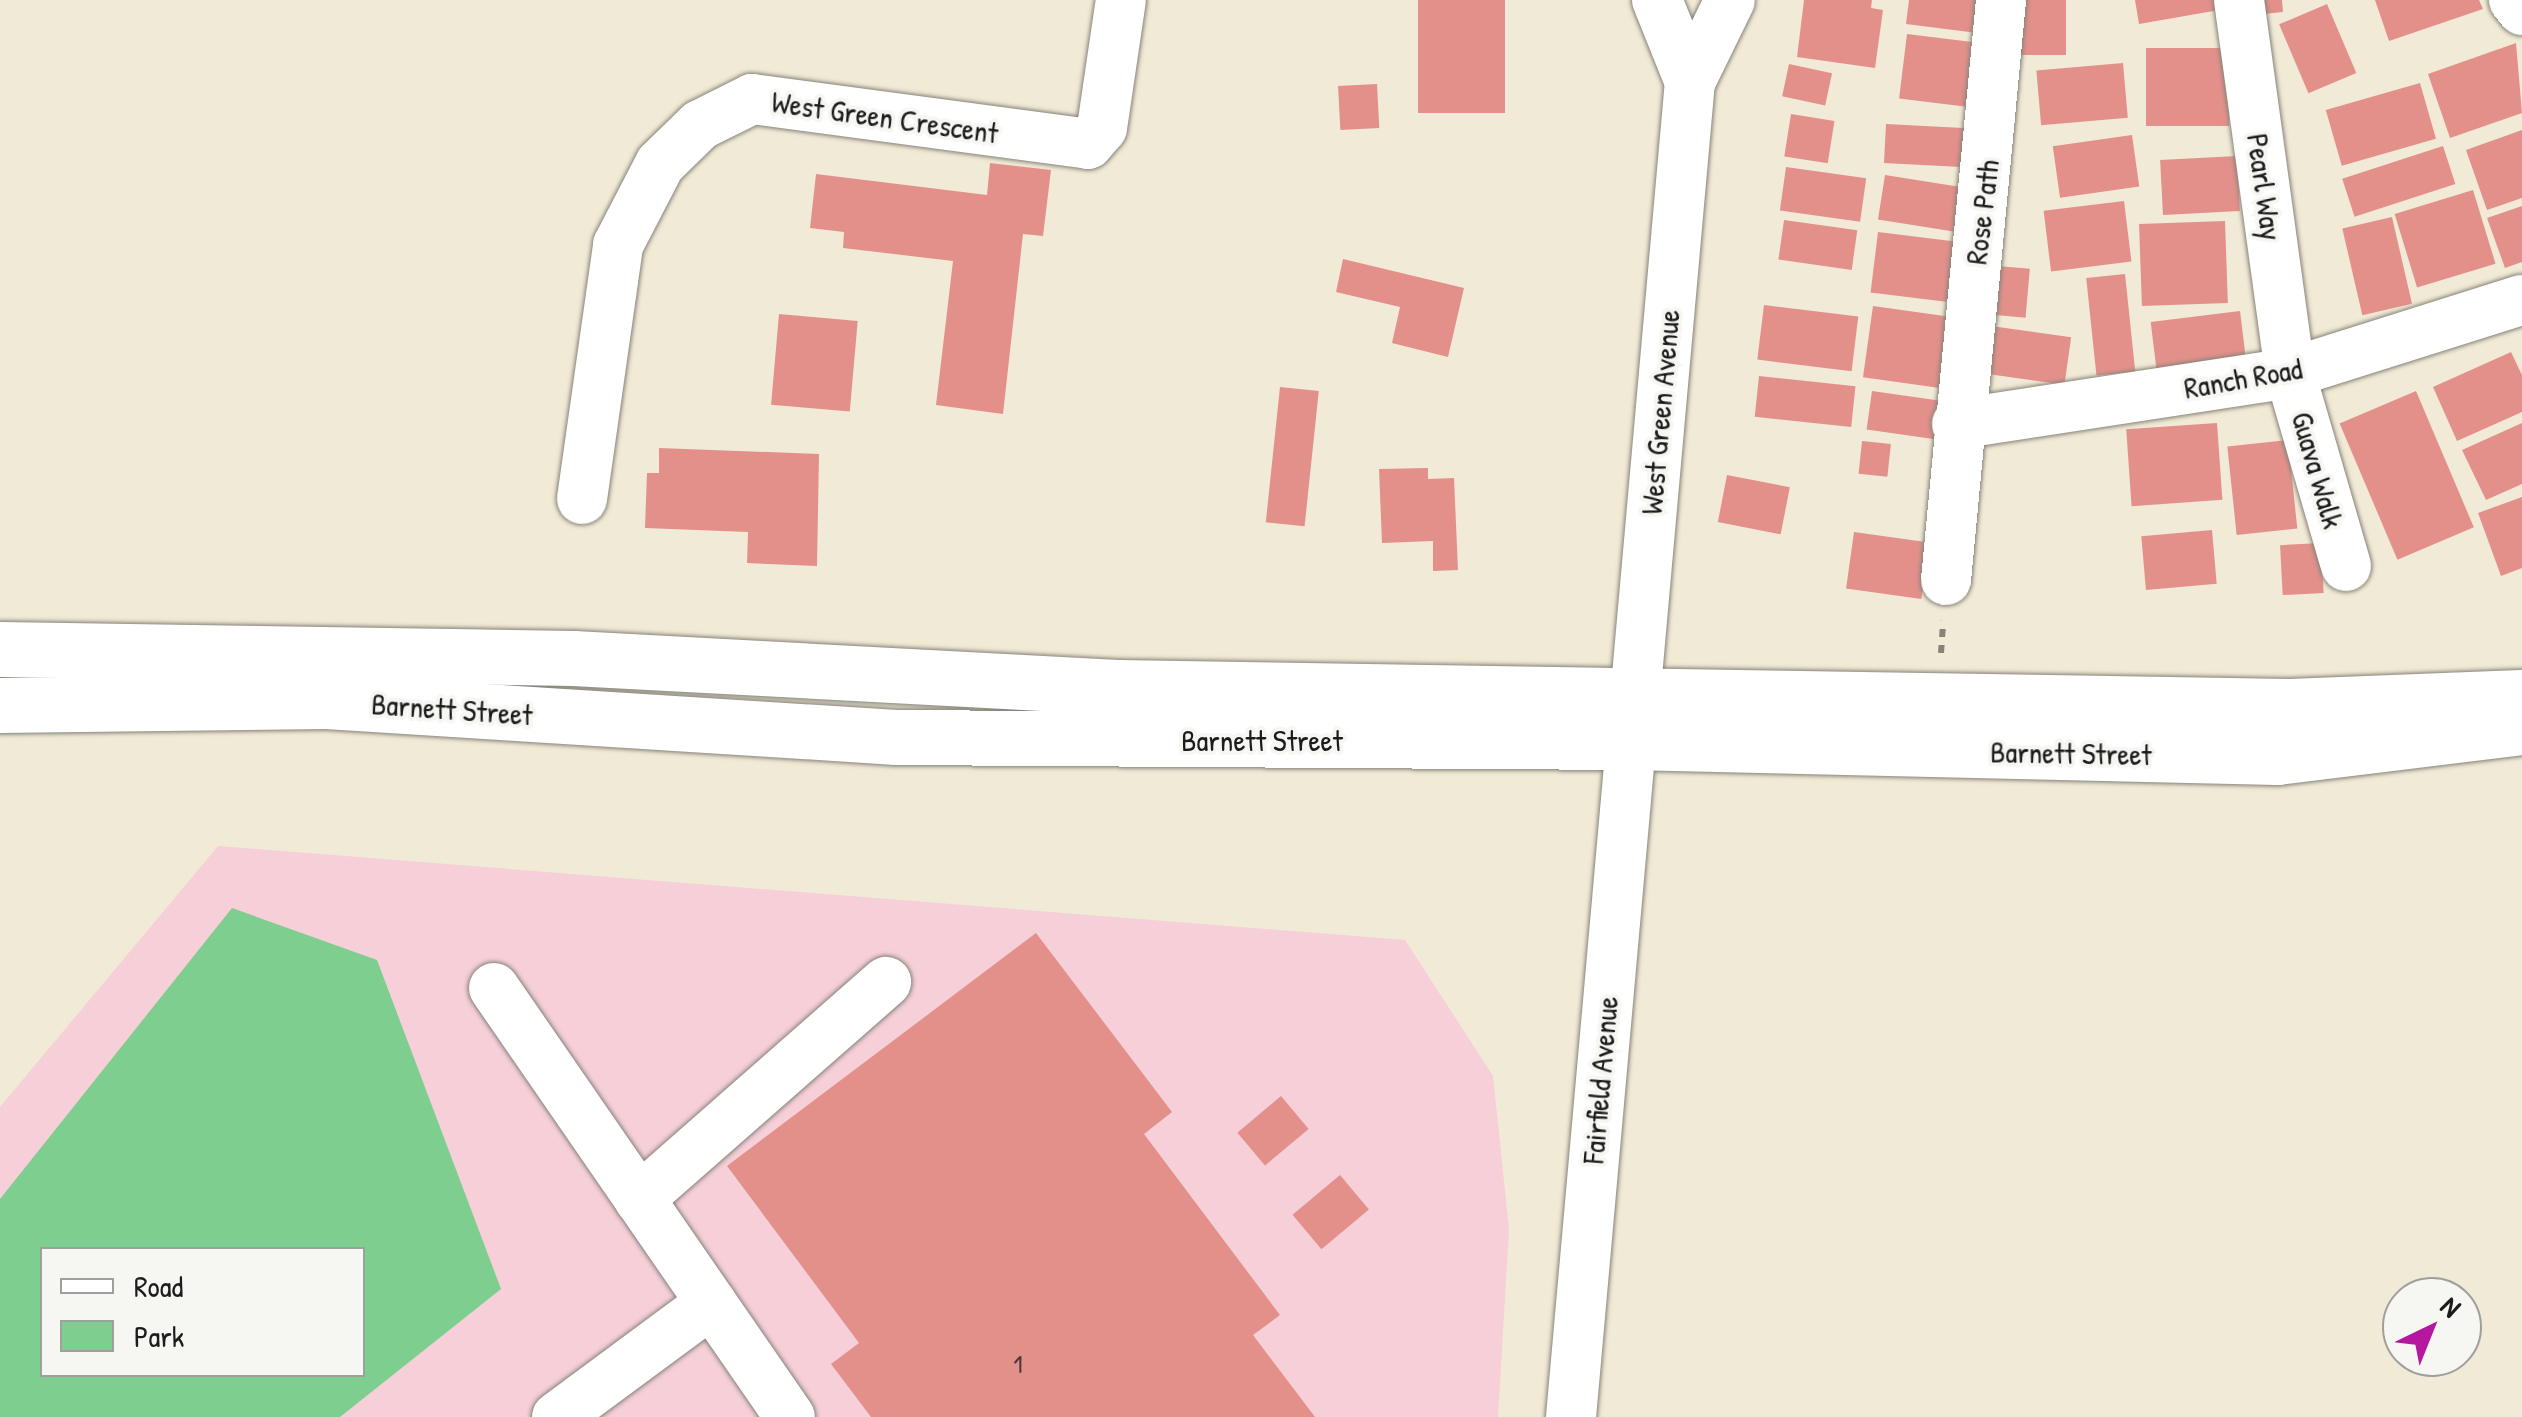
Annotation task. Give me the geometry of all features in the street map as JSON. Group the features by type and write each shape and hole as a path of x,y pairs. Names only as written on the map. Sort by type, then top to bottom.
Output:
{"main road":[{"name":"Barnett Street","path":"0,649 573,658 2278,758 2522,727"},
{"name":"Barnett Street","path":"0,705 326,702 896,737 1632,718 1938,699 2289,706 2522,697"}],"street":[{"name":"West Green Crescent","path":"582,499 618,245 660,164 700,124 752,100 1088,144 1102,128 1122,0"},
{"name":"West Green Avenue","path":"1657,0 1690,82"},
{"name":"West Green Avenue","path":"1632,718 1690,82 1730,0"},
{"name":"Rose Path","path":"1946,580 1957,424 2000,60 2001,0"},
{"name":"Pearl Way","path":"2239,0 2290,374"},
{"path":"2514,0 2522,10"},
{"name":"Ranch Road","path":"1957,424 2290,374 2521,304"},
{"name":"Guava Walk","path":"2290,374 2346,566"},
{"name":"Fairfield Avenue","path":"1571,1417 1632,718"},
{"path":"639,1199 886,982"},
{"path":"494,988 711,1304 773,1411"},
{"path":"557,1417 711,1304"}],"path":[{"path":"1938,699 1946,580"}],"shaded area":[{"path":"218,846 1405,940 1493,1076 1509,1229 1498,1417 0,1417 0,1107"}],"green space":[{"path":"232,908 377,960 501,1289 340,1417 0,1417 0,1199"}],"building":[{"path":"1418,0 1505,0 1505,113 1418,113"},
{"path":"1804,0 1872,0 1871,8 1883,10 1875,68 1797,57"},
{"path":"1909,0 1989,0 1985,34 1906,24"},
{"path":"2013,0 2066,0 2066,55 2013,55"},
{"path":"2135,0 2223,0 2225,9 2139,24"},
{"path":"2251,0 2282,0 2283,12 2253,15"},
{"path":"2375,0 2479,0 2483,9 2389,41"},
{"path":"2327,4 2356,73 2308,93 2279,24"},
{"path":"1907,34 1978,43 1971,107 1899,99"},
{"path":"2516,43 2522,113 2450,138 2428,74"},
{"path":"2146,48 2229,48 2229,126 2146,126"},
{"path":"2123,63 2128,118 2041,125 2036,71"},
{"path":"1789,64 1832,73 1825,105 1782,96"},
{"path":"2420,83 2436,139 2342,166 2326,110"},
{"path":"1377,84 1379,128 1340,130 1338,86"},
{"path":"1791,114 1834,121 1828,163 1784,156"},
{"path":"1886,124 1973,129 1971,167 1884,163"},
{"path":"2522,130 2522,198 2487,210 2466,150"},
{"path":"2132,135 2139,186 2060,198 2053,146"},
{"path":"2443,146 2455,184 2355,217 2342,179"},
{"path":"2237,156 2240,211 2163,215 2160,160"},
{"path":"990,163 1051,170 1043,236 1023,234 1003,414 936,405 953,261 843,248 844,232 810,228 816,174 987,195"},
{"path":"1786,167 1866,178 1860,222 1780,211"},
{"path":"1885,175 1970,188 1963,233 1878,219"},
{"path":"2473,190 2496,264 2417,288 2395,214"},
{"path":"2124,201 2131,262 2051,271 2044,211"},
{"path":"2522,206 2522,262 2505,268 2487,218"},
{"path":"2392,217 2412,304 2362,315 2342,228"},
{"path":"1784,220 1857,230 1852,270 1778,260"},
{"path":"2225,221 2228,303 2142,306 2139,224"},
{"path":"1878,232 1961,242 1954,303 1871,293"},
{"path":"1343,259 1464,288 1448,357 1392,343 1400,307 1336,292"},
{"path":"1986,265 2030,269 2026,318 1982,314"},
{"path":"2125,274 2135,371 2096,376 2086,278"},
{"path":"1764,305 1858,317 1852,371 1757,360"},
{"path":"1873,306 1955,318 1945,389 1863,377"},
{"path":"2240,311 2246,358 2156,369 2151,322"},
{"path":"779,314 858,321 850,412 771,405"},
{"path":"1984,325 2071,337 2064,385 1977,373"},
{"path":"2511,352 2522,375 2522,412 2457,441 2433,387"},
{"path":"1759,376 1855,386 1851,427 1755,417"},
{"path":"1280,387 1319,391 1305,526 1266,522"},
{"path":"1872,391 1942,401 1937,440 1867,430"},
{"path":"2416,391 2474,527 2397,560 2340,423"},
{"path":"2217,423 2222,500 2132,506 2126,429"},
{"path":"2522,423 2522,484 2486,500 2462,450"},
{"path":"2288,440 2297,529 2237,535 2227,446"},
{"path":"1862,441 1891,444 1887,477 1859,474"},
{"path":"659,448 819,454 817,566 747,563 748,532 645,528 647,473 659,473"},
{"path":"1428,468 1428,479 1454,478 1458,570 1433,571 1433,541 1382,543 1379,469"},
{"path":"1727,475 1790,487 1781,534 1718,522"},
{"path":"2522,497 2522,568 2501,576 2478,513"},
{"path":"2212,530 2217,584 2146,590 2141,536"},
{"path":"1854,532 1929,543 1921,599 1846,588"},
{"path":"2321,543 2324,593 2283,595 2280,545"},
{"path":"1036,933 1172,1112 1144,1134 1280,1315 1253,1335 1315,1417 871,1417 831,1364 859,1343 727,1166"},
{"path":"1281,1096 1309,1129 1265,1166 1237,1133"},
{"path":"1340,1175 1369,1209 1321,1249 1293,1215"}]}
